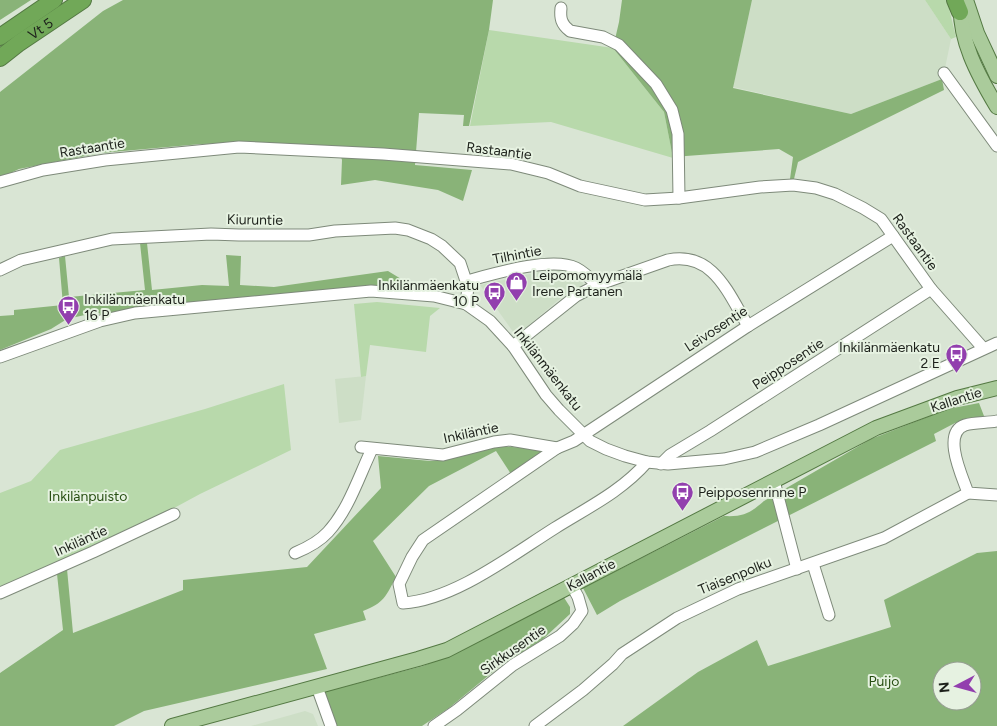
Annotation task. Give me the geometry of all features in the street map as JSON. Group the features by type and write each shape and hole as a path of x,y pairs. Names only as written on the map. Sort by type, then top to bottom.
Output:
{"highway":[{"name":"Vt 5","path":"0,37 54,0"},
{"name":"Vt 5","path":"0,58 83,0"}],"main road":[{"path":"961,3 997,76"},
{"path":"961,3 972,60 997,107"},
{"name":"Kallantie","path":"172,726 448,650 876,428 957,398 997,388"}],"street":[{"path":"561,8 562,23 566,28 603,37 619,45 656,84 669,104 678,134 680,198"},
{"path":"944,73 997,146"},
{"name":"Rastaantie","path":"0,182 43,170 105,160 239,147 383,154 511,164 548,174 580,186 645,200 680,198 782,185 816,188 835,194 881,219 931,289 983,348"},
{"name":"Kiuruntie","path":"0,270 21,260 112,239 211,234 309,234 395,228 420,234 442,246 460,263 467,280"},
{"name":"Leivosentie","path":"647,462 622,486 469,582 422,600 403,603 399,584 412,557 423,540 557,448 568,444 748,326 893,236"},
{"path":"513,346 576,296 597,285 668,260 684,258 700,262 713,272 748,326"},
{"name":"Tilhintie","path":"467,280 559,263 576,268 597,285"},
{"path":"466,304 468,293 467,280"},
{"name":"Peipposentie","path":"661,464 675,452 931,289"},
{"name":"Inkilänmäenkatu","path":"0,358 100,321 150,311 371,290 434,296 466,304 490,321 513,346 546,395 590,441 606,449 647,462 661,464 708,461 754,452 819,425 997,343"},
{"path":"997,422 966,425 957,432 954,438 954,449 968,494 997,495"},
{"name":"Inkiläntie","path":"295,553 318,542 328,532 345,507 367,448 443,455 494,442 510,440 557,448"},
{"path":"774,481 797,569"},
{"name":"Tiaisenpolku","path":"535,726 583,690 622,654 677,618 738,589 884,538 968,494"},
{"name":"Inkiläntie","path":"0,593 116,542 174,514"},
{"path":"813,564 829,615"},
{"name":"Sirkkusentie","path":"434,726 457,710 513,664 552,641 573,624 582,611 572,586"},
{"path":"317,687 331,726"}],"shaded area":[{"path":"752,0 925,0 951,39 942,79 851,114 733,87"},
{"path":"548,270 567,271 582,278 583,286 562,297 516,336 480,285"},
{"path":"366,376 361,420 339,423 335,379"},
{"path":"305,711 313,714 318,726 251,726"}],"green space":[{"path":"0,0 31,0 0,20"},
{"path":"123,0 493,0 489,30 469,126 463,126 464,115 419,113 415,165 472,170 463,201 438,190 375,180 341,185 342,160 338,147 258,143 201,144 101,153 19,169 0,178 0,92 103,11"},
{"path":"622,0 752,0 733,88 851,114 942,79 944,90 798,162 794,179 790,179 793,157 779,149 673,158 664,112 613,48"},
{"path":"925,0 947,0 956,37 951,39"},
{"path":"489,30 613,48 664,112 673,158 551,122 470,126"},
{"path":"140,243 147,243 152,290 202,285 229,286 226,255 241,256 240,285 274,287 388,271 416,288 376,285 142,306 101,315 98,312 67,319 51,329 0,350 0,316 14,315 14,310 63,305 59,258 65,256 69,297 145,290"},
{"path":"377,302 440,308 430,316 426,352 370,345 366,376 361,377 354,304"},
{"name":"Inkilänpuisto","path":"284,384 291,450 200,494 104,546 0,588 0,493 31,481 60,450 205,409"},
{"path":"979,403 984,416 955,423 934,434 936,441 620,601 597,615 583,588 724,516 737,516 750,511 871,439 948,409"},
{"path":"497,446 541,449 544,452 511,474 496,451 429,486 373,541 396,577 384,598 376,605 363,611 366,620 314,634 327,669 144,711 114,726 0,726 0,673 63,630 57,574 67,569 73,633 183,590 183,580 307,567 381,488 378,456 430,461 447,460"},
{"name":"Puijo","path":"997,551 997,726 623,726 698,672 757,640 768,666 891,627 884,600 977,553"},
{"path":"563,596 570,607 570,614 542,640 500,666 449,708 422,726 336,726 324,692 423,666 458,652"}],"place":[{"name":"Leipomomyymälä Irene Partanen","path":"516,302"},
{"name":"Inkilänmäenkatu 10 P","path":"495,312"},
{"name":"Inkilänmäenkatu 16 P","path":"68,326"},
{"name":"Inkilänmäenkatu 2 E","path":"956,374"},
{"name":"Peipposenrinne P","path":"682,511"}]}
